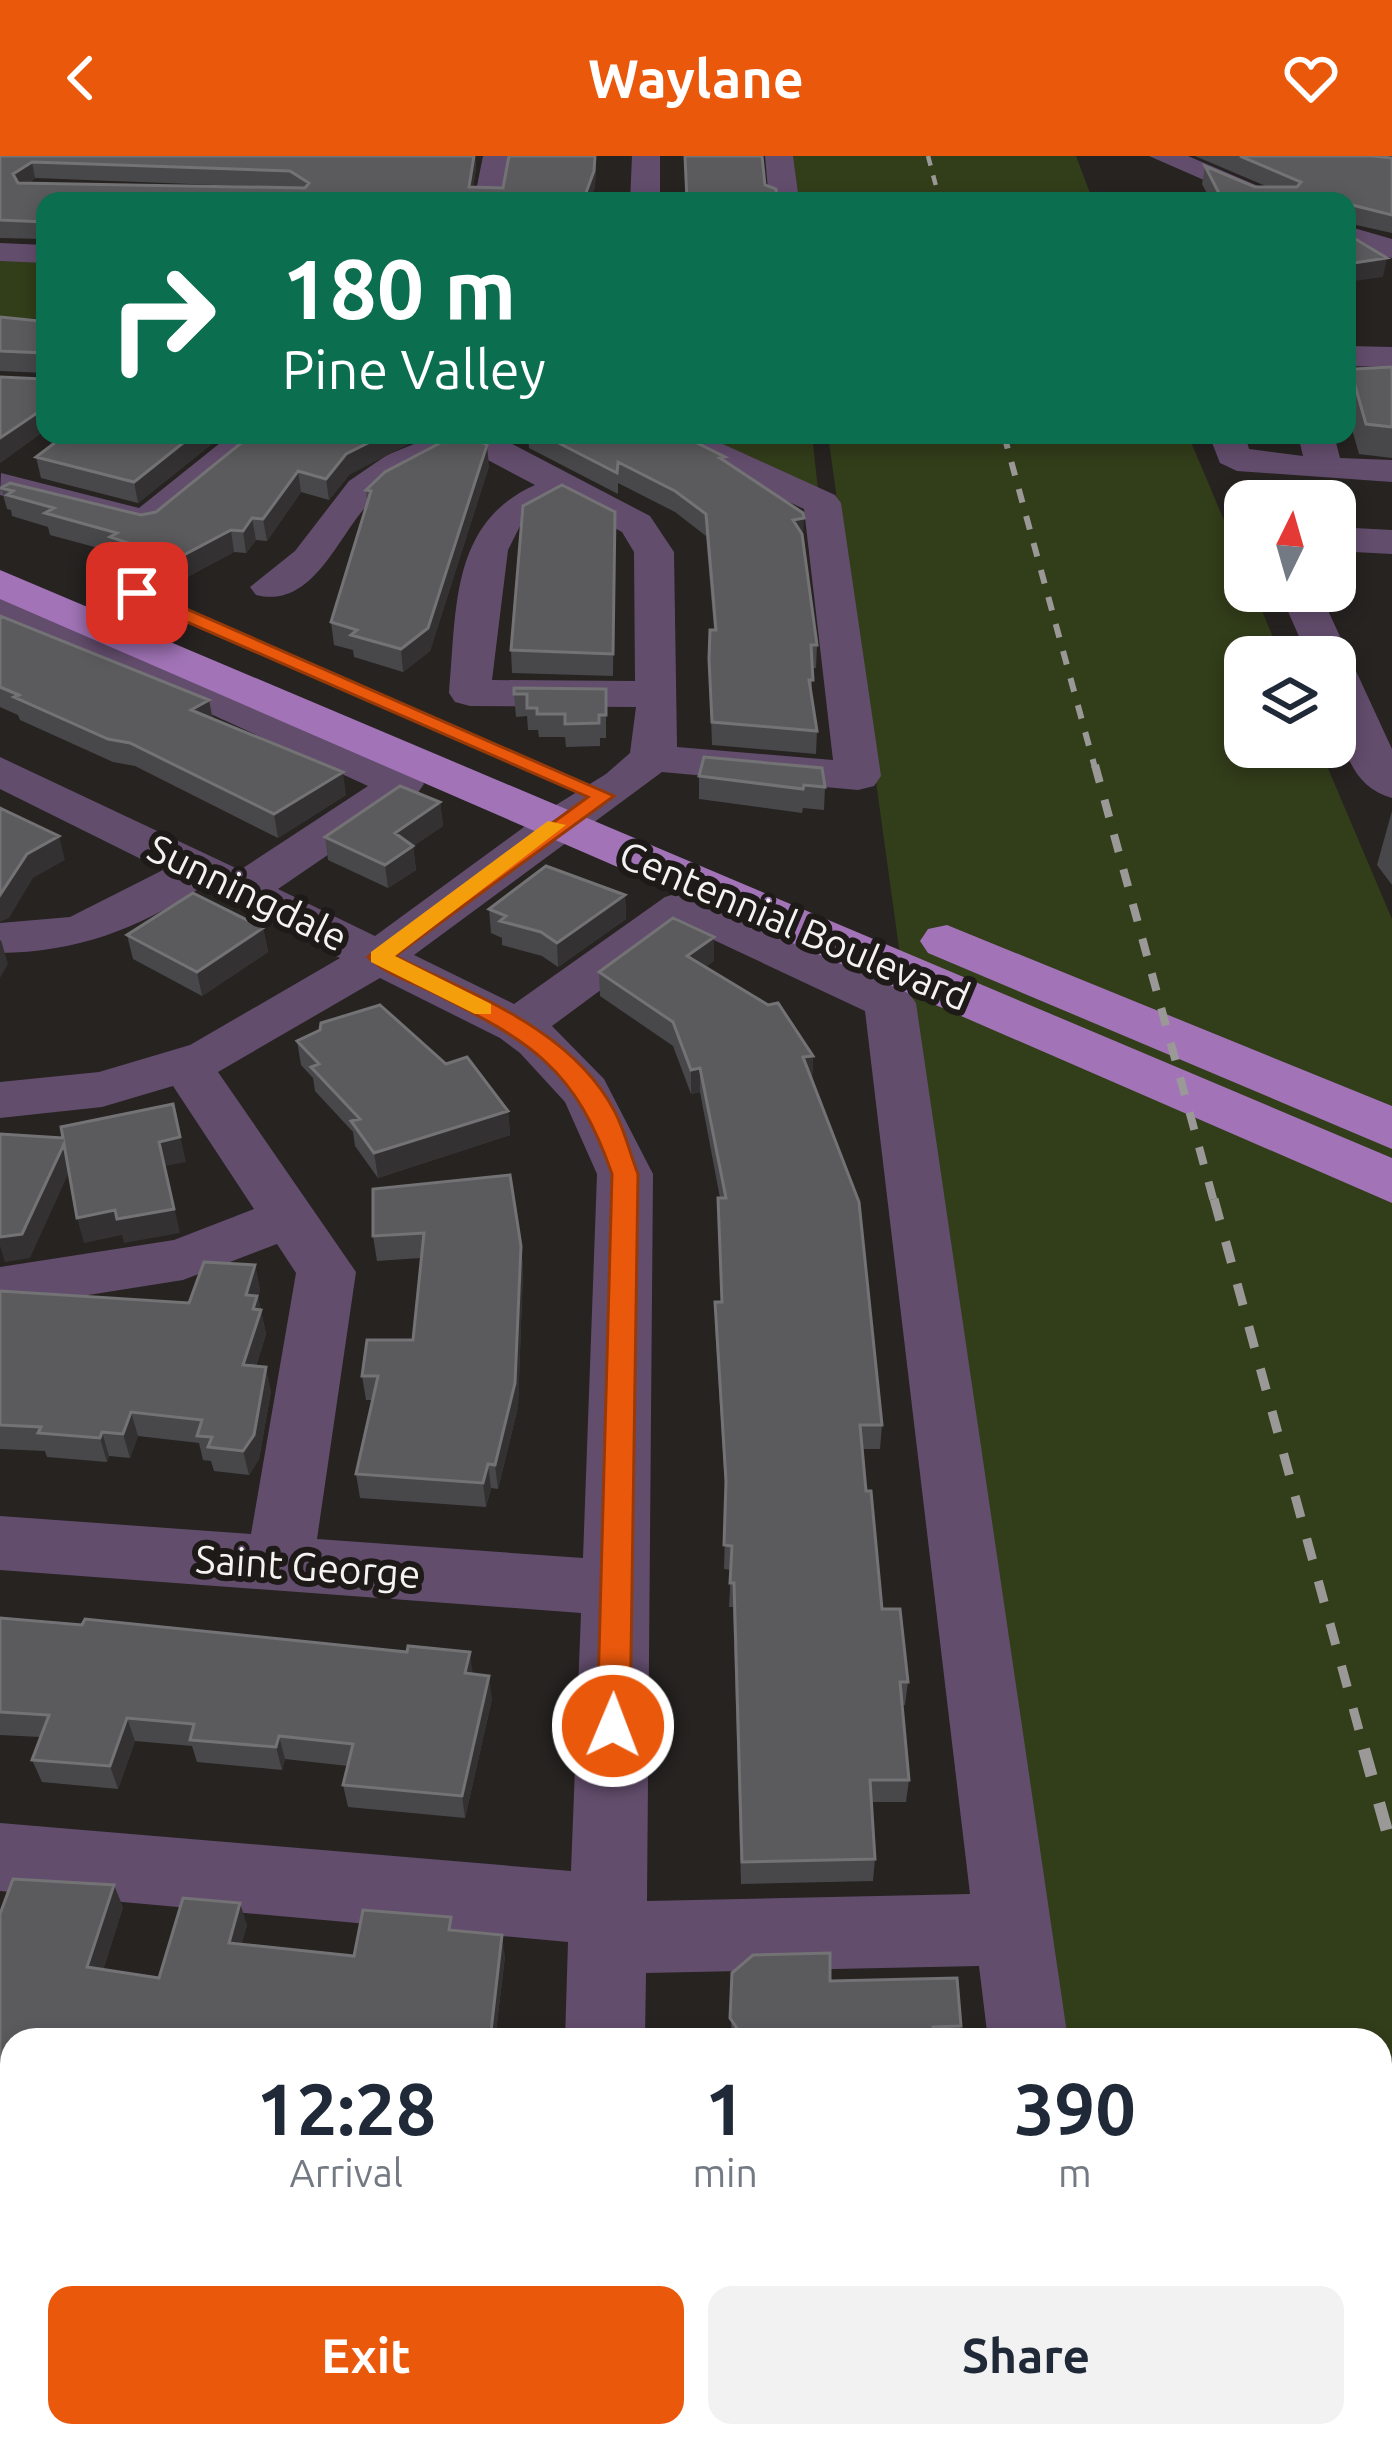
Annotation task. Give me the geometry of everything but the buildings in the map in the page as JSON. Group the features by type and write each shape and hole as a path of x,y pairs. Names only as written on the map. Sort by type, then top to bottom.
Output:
{"main road":[{"name":"Centennial Boulevard","path":"56,560 581,810 1392,1182"},
{"name":"Centennial Boulevard","path":"0,584 1392,1129"}],"street":[{"path":"491,192 497,156"},
{"path":"645,192 646,156"},
{"path":"779,156 783,192"},
{"path":"1131,156 1160,173 1213,192"},
{"path":"1164,157 1190,156"},
{"path":"1164,157 1255,192"},
{"path":"1356,225 1392,236"},
{"path":"1356,239 1392,249"},
{"path":"0,252 36,254"},
{"path":"1356,356 1392,357"},
{"path":"1356,384 1392,386"},
{"path":"17,469 146,521 241,444"},
{"path":"270,587 295,576 315,557 352,499 379,475 448,444"},
{"path":"0,1100 103,1089 209,1057 379,957 651,758 658,735 654,552 637,524 486,444"},
{"path":"651,758 858,776 823,503 694,444"},
{"path":"1229,444 1233,455 1250,463 1392,471"},
{"path":"1325,469 1392,507"},
{"path":"568,485 521,507 497,529 484,570 470,693 657,694"},
{"path":"1356,540 1392,542"},
{"path":"0,610 108,651 400,784 222,878 80,935 0,938"},
{"path":"1356,718 1383,779 1392,784"},
{"name":"Sunningdale","path":"0,771 518,1026 550,1049 603,1112 625,1174 605,2028"},
{"path":"518,1026 682,908 890,1003 1026,2028"},
{"path":"185,1064 284,1219 326,1272 279,1565"},
{"path":"0,1288 183,1259 284,1219"},
{"name":"Saint George","path":"0,1543 616,1588"},
{"path":"0,1857 609,1924 1014,1929"}],"green space":[{"path":"789,156 1076,156 1090,192 795,192"},
{"path":"0,252 36,254 36,319 0,317"},
{"path":"715,444 813,444 818,489"},
{"path":"829,444 1192,444 1224,520 1224,612 1263,612 1272,636 1224,636 1224,768 1328,768 1392,919 1392,2028 1048,2028"}],"railway":[{"path":"928,156 938,192"},
{"path":"1006,444 1095,768"},
{"path":"1095,765 1214,1202"},
{"path":"1214,1199 1365,1752"},
{"path":"1364,1749 1392,1849"}],"slow traffic":[{"path":"483,1009 379,957 556,825"}],"route":[{"path":"137,593 604,796 559,823 379,957 518,1026 550,1049 603,1112 625,1174 613,1726"}]}
